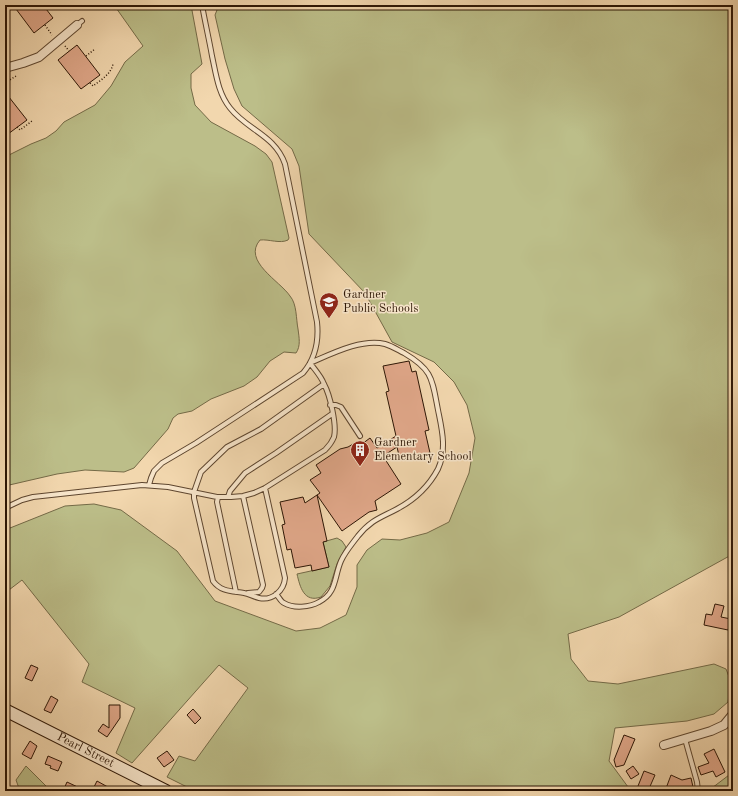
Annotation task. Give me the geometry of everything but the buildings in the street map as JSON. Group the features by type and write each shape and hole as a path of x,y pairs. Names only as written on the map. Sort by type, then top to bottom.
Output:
{"main road":[{"name":"Pearl Street","path":"5,710 166,791"}],"street":[{"path":"5,68 34,60 57,43 79,23"},
{"path":"664,746 711,731 724,724 733,714"}],"lane":[{"path":"149,485 152,474 158,466 303,374 315,352 318,338 317,322 285,164 273,143 235,114 222,97 202,5"},
{"path":"276,594 283,603 296,606 314,605 327,597 332,590 342,560 358,536 377,518 402,506 424,488 430,482 438,468 443,453 442,432 434,386 431,376 417,361 388,344 373,343 348,348 310,363"},
{"path":"5,508 22,500 33,497 137,485 168,487 218,497 243,496 265,488 329,446 334,435 332,414 324,384 310,363"},
{"path":"243,496 263,585 259,592 246,593 223,590 213,581 195,504 194,492 201,472 227,447 261,429 324,384"},
{"path":"330,406 336,405 341,407 360,436"},
{"path":"228,497 230,491 245,473 332,414"},
{"path":"246,593 264,599 273,597 282,588 285,578 265,488"},
{"path":"218,497 217,502 236,592"},
{"path":"685,739 697,782 698,791"}],"path":[{"path":"45,25 57,43"},
{"path":"86,56 95,49"},
{"path":"90,83 93,86 102,80 110,71 113,64"},
{"path":"5,83 16,76"},
{"path":"17,127 20,130 32,121"}],"green space":[{"path":"114,5 191,5 202,64 191,74 191,88 195,105 211,122 255,146 266,154 272,162 289,238 288,240 282,242 260,240 256,248 256,256 264,270 285,290 294,303 299,347 296,353 284,352 270,361 257,377 244,386 211,399 192,411 178,414 173,418 168,429 134,468 124,472 85,470 57,474 5,486 5,157 46,138 56,131 64,122 95,105 111,86 125,62 143,46"},
{"path":"219,5 733,5 733,554 619,617 568,634 571,659 588,681 618,684 714,664 726,669 731,682 728,702 714,714 687,721 615,728 609,761 631,791 195,791 167,777 179,756 195,761 248,688 219,665 132,763 116,753 135,708 82,682 89,664 22,580 5,593 5,530 65,506 94,504 121,510 177,551 215,601 296,631 320,628 346,615 357,587 357,565 367,550 382,539 400,540 427,533 449,522 469,473 475,438 467,405 454,382 434,362 392,342 365,293 309,234 299,166 292,149 242,106 234,89 225,59 215,15"},
{"path":"337,538 342,541 346,547 337,564 330,586 321,597 310,598 301,589 297,574 329,567 323,542"},
{"path":"26,766 51,791 20,791 16,780"},
{"path":"733,772 733,791 708,791"}],"place":[{"name":"Gardner Public Schools","path":"329,319"},
{"name":"Gardner Elementary School","path":"360,467"}]}
